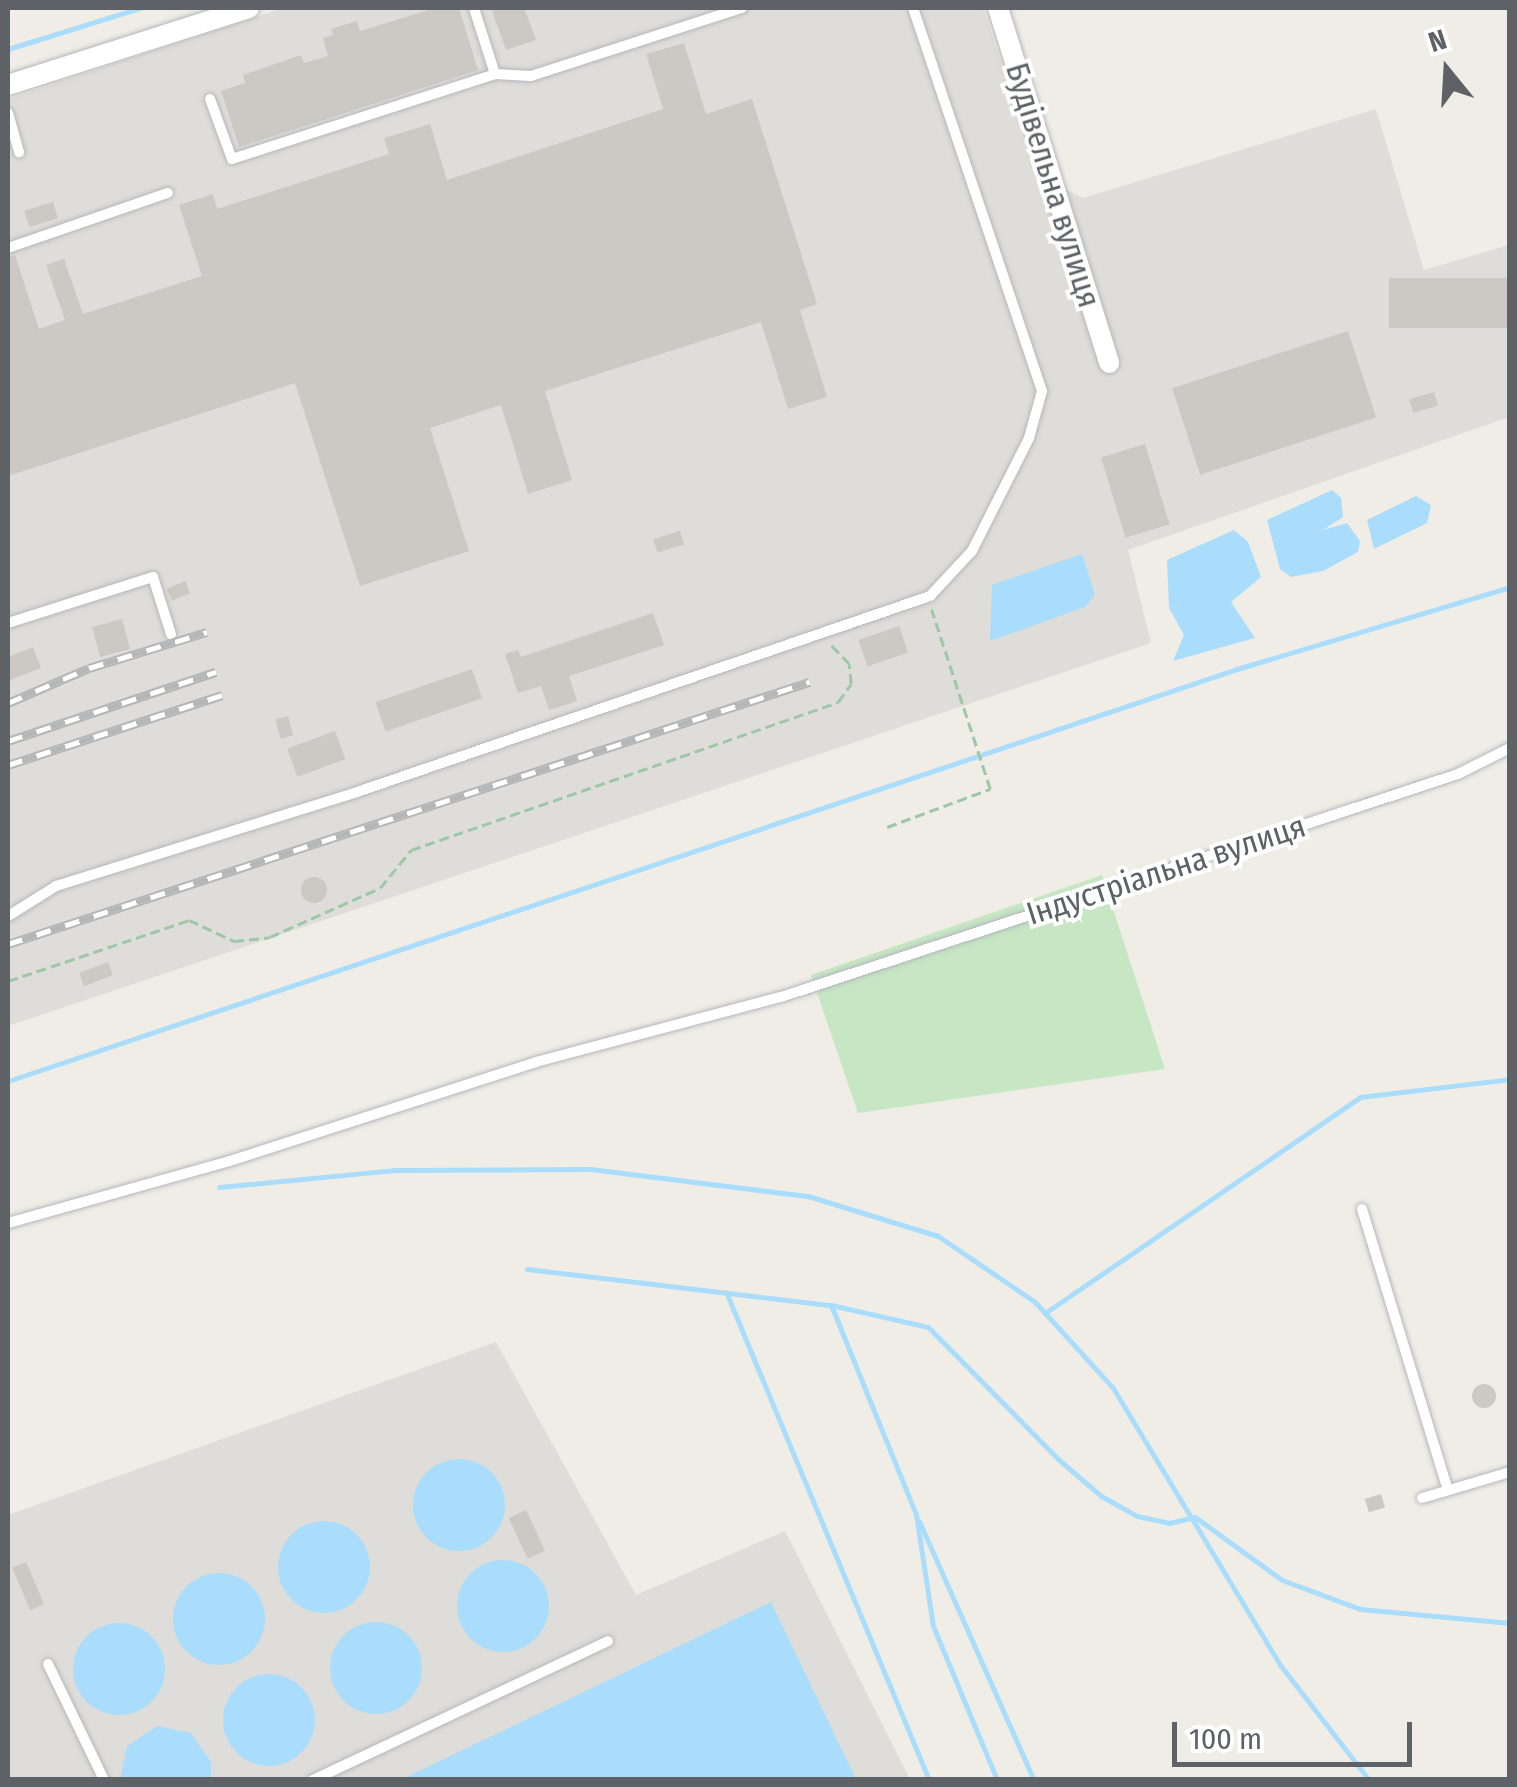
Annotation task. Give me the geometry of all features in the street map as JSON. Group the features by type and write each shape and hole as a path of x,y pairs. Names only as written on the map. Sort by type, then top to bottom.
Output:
{"street":[{"path":"8,85 248,8"},
{"name":"Будівельна вулиця","path":"998,8 1109,363"}],"lane":[{"path":"474,8 495,74"},
{"path":"210,99 232,159 495,74 530,76 742,8"},
{"path":"8,916 56,886 822,636 930,596 972,551 1030,438 1042,391 913,8"},
{"path":"8,113 19,152"},
{"path":"8,248 168,193"},
{"path":"8,624 153,576 171,634"},
{"name":"Індустріальна вулиця","path":"8,1222 819,984 1458,774 1510,748"},
{"path":"1362,1210 1448,1490"},
{"path":"1422,1498 1510,1472"},
{"path":"312,1780 608,1641"},
{"path":"48,1664 104,1780"}],"path":[{"path":"888,827 990,789 930,596"},
{"path":"8,981 189,920 234,941 270,937 380,888 411,850 838,702 851,684 849,664 822,636"}],"shaded area":[{"path":"283,8 983,8 1039,176 1083,198 1376,109 1424,270 1509,245 1509,417 1128,550 1151,643 8,1026 8,99"},
{"path":"496,1342 636,1595 785,1531 910,1779 8,1779 8,1515"}],"green space":[{"path":"1102,875 1165,1069 858,1113 811,975"}],"water":[{"path":"1332,490 1341,498 1343,517 1323,530 1347,523 1360,541 1358,552 1323,571 1291,577 1280,569 1267,520"},
{"path":"1416,496 1431,505 1427,523 1374,549 1367,520"},
{"path":"1234,530 1248,542 1261,577 1231,602 1255,638 1173,661 1184,635 1169,608 1167,560"},
{"path":"1082,554 1095,595 1085,607 990,641 992,585"},
{"path":"459,1459 476,1463 491,1473 501,1488 505,1505 501,1522 491,1537 476,1547 459,1551 442,1547 427,1537 417,1522 413,1505 417,1488 427,1473 442,1463"},
{"path":"324,1521 341,1525 356,1535 366,1550 370,1567 366,1584 356,1599 341,1609 324,1613 307,1609 292,1599 282,1584 278,1567 282,1550 292,1535 307,1525"},
{"path":"503,1560 520,1564 535,1574 545,1589 549,1606 545,1623 535,1638 520,1648 503,1652 486,1648 471,1638 461,1623 457,1606 461,1589 471,1574 486,1564"},
{"path":"219,1573 236,1577 251,1587 261,1602 265,1619 261,1636 251,1651 236,1661 219,1665 202,1661 187,1651 177,1636 173,1619 177,1602 187,1587 202,1577"},
{"path":"771,1602 856,1779 402,1779"},
{"path":"376,1622 393,1626 408,1636 418,1651 422,1668 418,1685 408,1700 393,1710 376,1714 359,1710 344,1700 334,1685 330,1668 334,1651 344,1636 359,1626"},
{"path":"119,1623 136,1627 151,1637 161,1652 165,1669 161,1686 151,1701 136,1711 119,1715 102,1711 87,1701 77,1686 73,1669 77,1652 87,1637 102,1627"},
{"path":"269,1674 286,1678 301,1688 311,1703 315,1720 311,1737 301,1752 286,1762 269,1766 252,1762 237,1752 227,1737 223,1720 227,1703 237,1688 252,1678"},
{"path":"157,1726 191,1733 211,1762 211,1779 120,1779 127,1746"}],"building":[{"path":"435,8 459,8 478,70 239,147 221,91 245,83 243,75 301,55 304,63 328,56 323,38 333,35 331,29 357,21 360,31"},
{"path":"491,8 524,8 536,40 506,50"},
{"path":"684,43 706,114 752,99 817,304 800,310 827,397 788,409 761,322 545,391 572,480 528,494 501,405 430,428 469,551 360,586 295,383 8,476 8,257 15,255 39,329 65,320 46,265 64,259 83,314 202,276 179,205 213,194 217,209 389,154 384,138 430,124 447,180 663,109 646,54"},
{"path":"53,202 58,218 29,227 24,211"},
{"path":"1389,278 1510,278 1510,328 1389,328"},
{"path":"1348,331 1376,418 1200,475 1172,388"},
{"path":"1434,392 1438,405 1413,413 1409,400"},
{"path":"1145,444 1170,524 1126,538 1101,457"},
{"path":"680,531 684,544 657,553 653,539"},
{"path":"185,581 190,593 172,601 167,589"},
{"path":"653,613 664,645 569,676 577,701 549,710 541,686 518,693 505,654 518,650 521,657"},
{"path":"122,619 130,649 100,657 92,627"},
{"path":"899,626 908,652 867,666 858,640"},
{"path":"33,647 41,668 8,681 8,657"},
{"path":"472,669 482,698 386,732 376,702"},
{"path":"288,716 293,735 281,739 275,719"},
{"path":"335,731 345,759 297,777 287,748"},
{"path":"314,877 323,881 327,890 323,899 314,903 305,899 301,890 305,881"},
{"path":"108,962 113,975 84,986 79,973"},
{"path":"1484,1384 1493,1387 1493,1405 1484,1408 1475,1405 1472,1396 1475,1387"},
{"path":"1381,1494 1385,1507 1369,1512 1365,1499"},
{"path":"526,1510 545,1551 528,1559 509,1518"},
{"path":"26,1562 44,1604 30,1610 12,1568"}],"waterway":[{"path":"8,49 140,8"},
{"path":"8,1081 1237,669 1510,587"},
{"path":"1045,1313 1360,1097 1510,1079"},
{"path":"219,1187 394,1170 590,1169 808,1196 938,1236 1035,1302 1113,1388 1281,1666 1369,1780"},
{"path":"527,1269 831,1305 916,1514 933,1626 997,1780"},
{"path":"726,1292 929,1780"},
{"path":"831,1305 928,1327 1058,1459 1101,1496 1137,1516 1169,1523 1195,1517 1282,1580 1360,1609 1510,1623"},
{"path":"919,1521 1034,1780"}],"railway":[{"path":"8,703 89,668 207,632"},
{"path":"8,741 216,672"},
{"path":"8,944 809,682"},
{"path":"8,765 222,695"}]}
